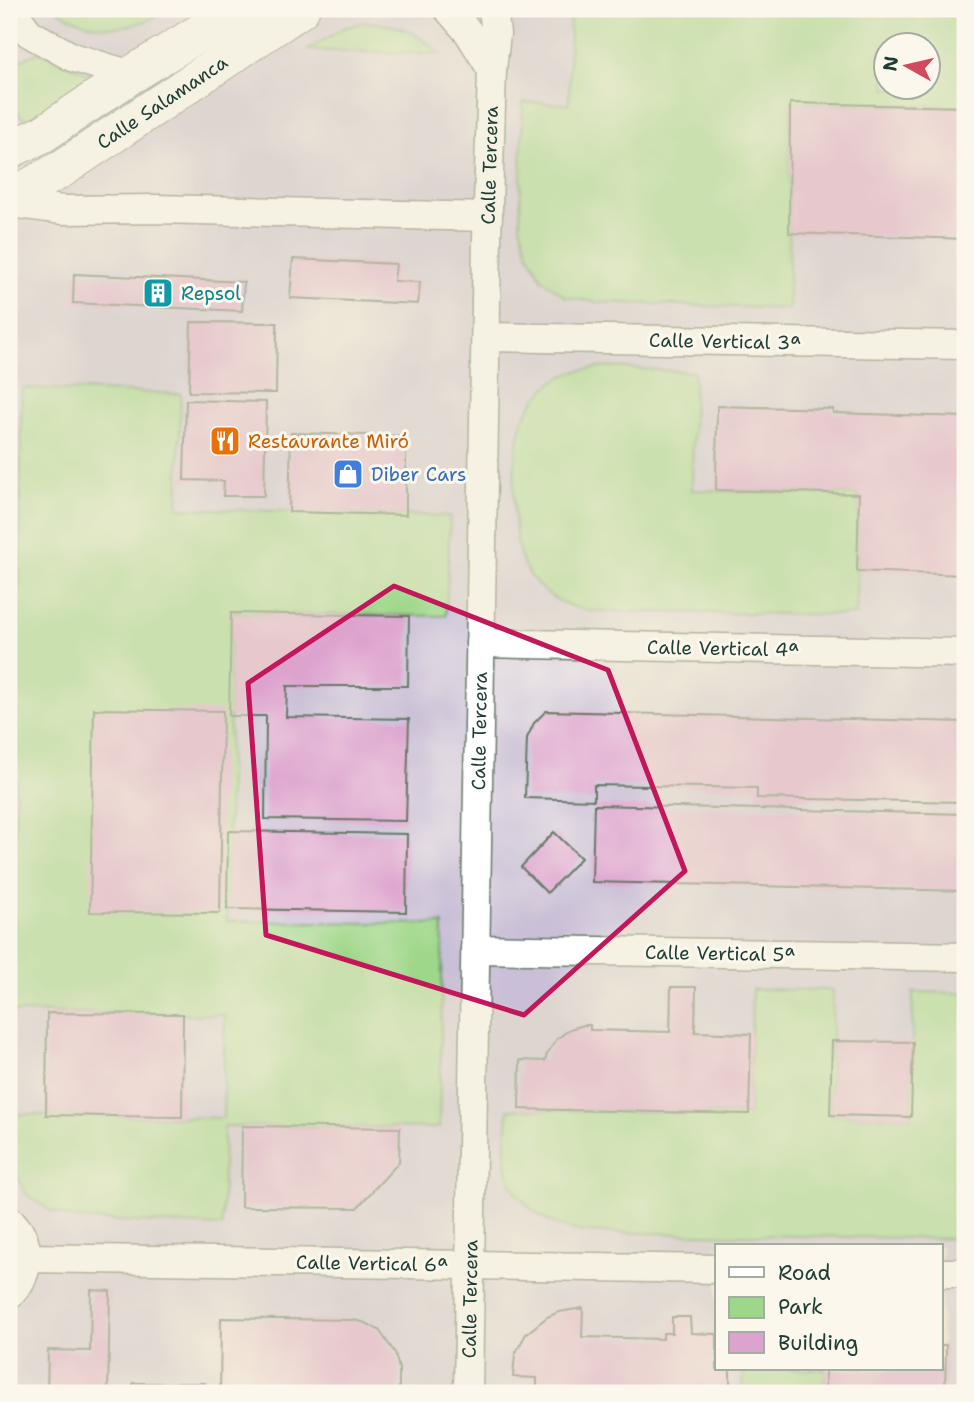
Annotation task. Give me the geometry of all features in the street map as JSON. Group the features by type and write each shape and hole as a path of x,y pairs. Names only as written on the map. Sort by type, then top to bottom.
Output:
{"main road":[{"name":"Calle Salamanca","path":"9,152 43,134 131,75 238,9"},
{"name":"Calle Salamanca","path":"14,210 60,170 301,9"},
{"path":"9,152 20,169 14,210"}],"street":[{"path":"11,9 29,33 72,57 131,75"},
{"path":"448,9 469,33 492,70"},
{"name":"Calle Tercera","path":"468,1393 485,337 492,70 496,34 493,9"},
{"path":"14,210 169,209 488,217"},
{"name":"Calle Vertical 3ª","path":"485,337 965,345"},
{"name":"Calle Vertical 4ª","path":"480,643 965,653"},
{"name":"Calle Vertical 5ª","path":"475,949 965,957"},
{"path":"9,1220 20,1233 27,1258 26,1271 9,1295"},
{"name":"Calle Vertical 6ª","path":"27,1258 715,1269"},
{"path":"942,1273 965,1273"}],"highlighted area":[{"path":"394,586 608,670 685,871 524,1015 266,935 248,683"}],"shaded area":[{"path":"9,9 965,9 965,1393 9,1393"}],"green space":[{"path":"55,9 169,9 140,23 112,27 83,22"},
{"path":"570,9 965,9 965,107 790,103 789,309 595,302 566,297 542,279 528,253 520,225 523,102 569,104"},
{"path":"365,22 406,30 441,54 308,50 343,28"},
{"path":"40,52 92,75 94,79 37,120 23,118 13,108 14,63"},
{"path":"608,367 694,372 692,490 859,494 856,615 590,611 553,598 538,585 526,569 517,538 514,493 520,430 530,407 552,383 571,373"},
{"path":"22,388 181,394 178,508 450,516 446,616 231,613 227,921 443,924 439,1128 224,1126 222,1226 75,1219 49,1210 26,1194 12,1166 9,1114 223,1118 225,1015 12,1012"},
{"path":"752,989 833,990 830,1115 911,1117 913,992 965,993 965,1239 586,1232 573,1230 546,1219 523,1201 509,1177 506,1163 508,1109 749,1114"},
{"path":"744,1370 825,1370 825,1393 743,1393"}],"building":[{"path":"790,103 965,107 965,239 789,233"},
{"name":"Repsol","path":"293,259 396,264 394,281 420,282 418,304 290,298"},
{"name":"Repsol","path":"74,274 244,282 242,311 73,303"},
{"path":"191,322 277,323 276,393 189,392"},
{"name":"Restaurante Miró","path":"186,400 266,402 264,496 223,496 224,481 184,480"},
{"path":"717,406 833,409 833,413 965,417 965,575 857,571 859,494 716,490"},
{"name":"Diber Cars","path":"291,433 406,436 406,515 289,512"},
{"path":"231,613 409,616 408,686 287,686 286,717 409,719 406,821 265,819 266,716 229,716"},
{"path":"94,709 223,711 220,913 90,912"},
{"path":"546,711 965,722 965,802 757,798 757,788 594,785 594,800 525,798 527,738 534,723"},
{"path":"594,805 965,814 965,891 592,882"},
{"path":"228,831 407,834 406,912 227,909"},
{"path":"554,832 581,858 547,893 521,867"},
{"path":"671,987 696,987 695,1032 751,1034 749,1114 519,1109 520,1060 545,1061 557,1039 570,1029 584,1025 590,1025 590,1030 670,1032"},
{"path":"47,1013 183,1014 182,1117 46,1115"},
{"path":"832,1041 913,1042 911,1117 830,1115"},
{"path":"242,1126 400,1128 399,1162 357,1208 241,1207"},
{"path":"91,1290 110,1291 108,1393 47,1393 48,1350 90,1351"},
{"path":"583,1308 582,1337 663,1339 663,1333 672,1333 672,1317 690,1317 691,1333 715,1334 715,1370 730,1370 730,1393 537,1393 537,1378 513,1377 515,1354 526,1334 547,1317"},
{"path":"221,1318 354,1320 366,1323 379,1330 395,1353 399,1369 399,1393 220,1393"},
{"path":"942,1345 946,1345 945,1393 825,1393 825,1370 942,1370"},
{"path":"133,1383 205,1383 205,1393 133,1393"}],"place":[{"name":"Repsol","path":"158,293"},
{"name":"Restaurante Miró","path":"225,441"},
{"name":"Diber Cars","path":"348,474"}]}
